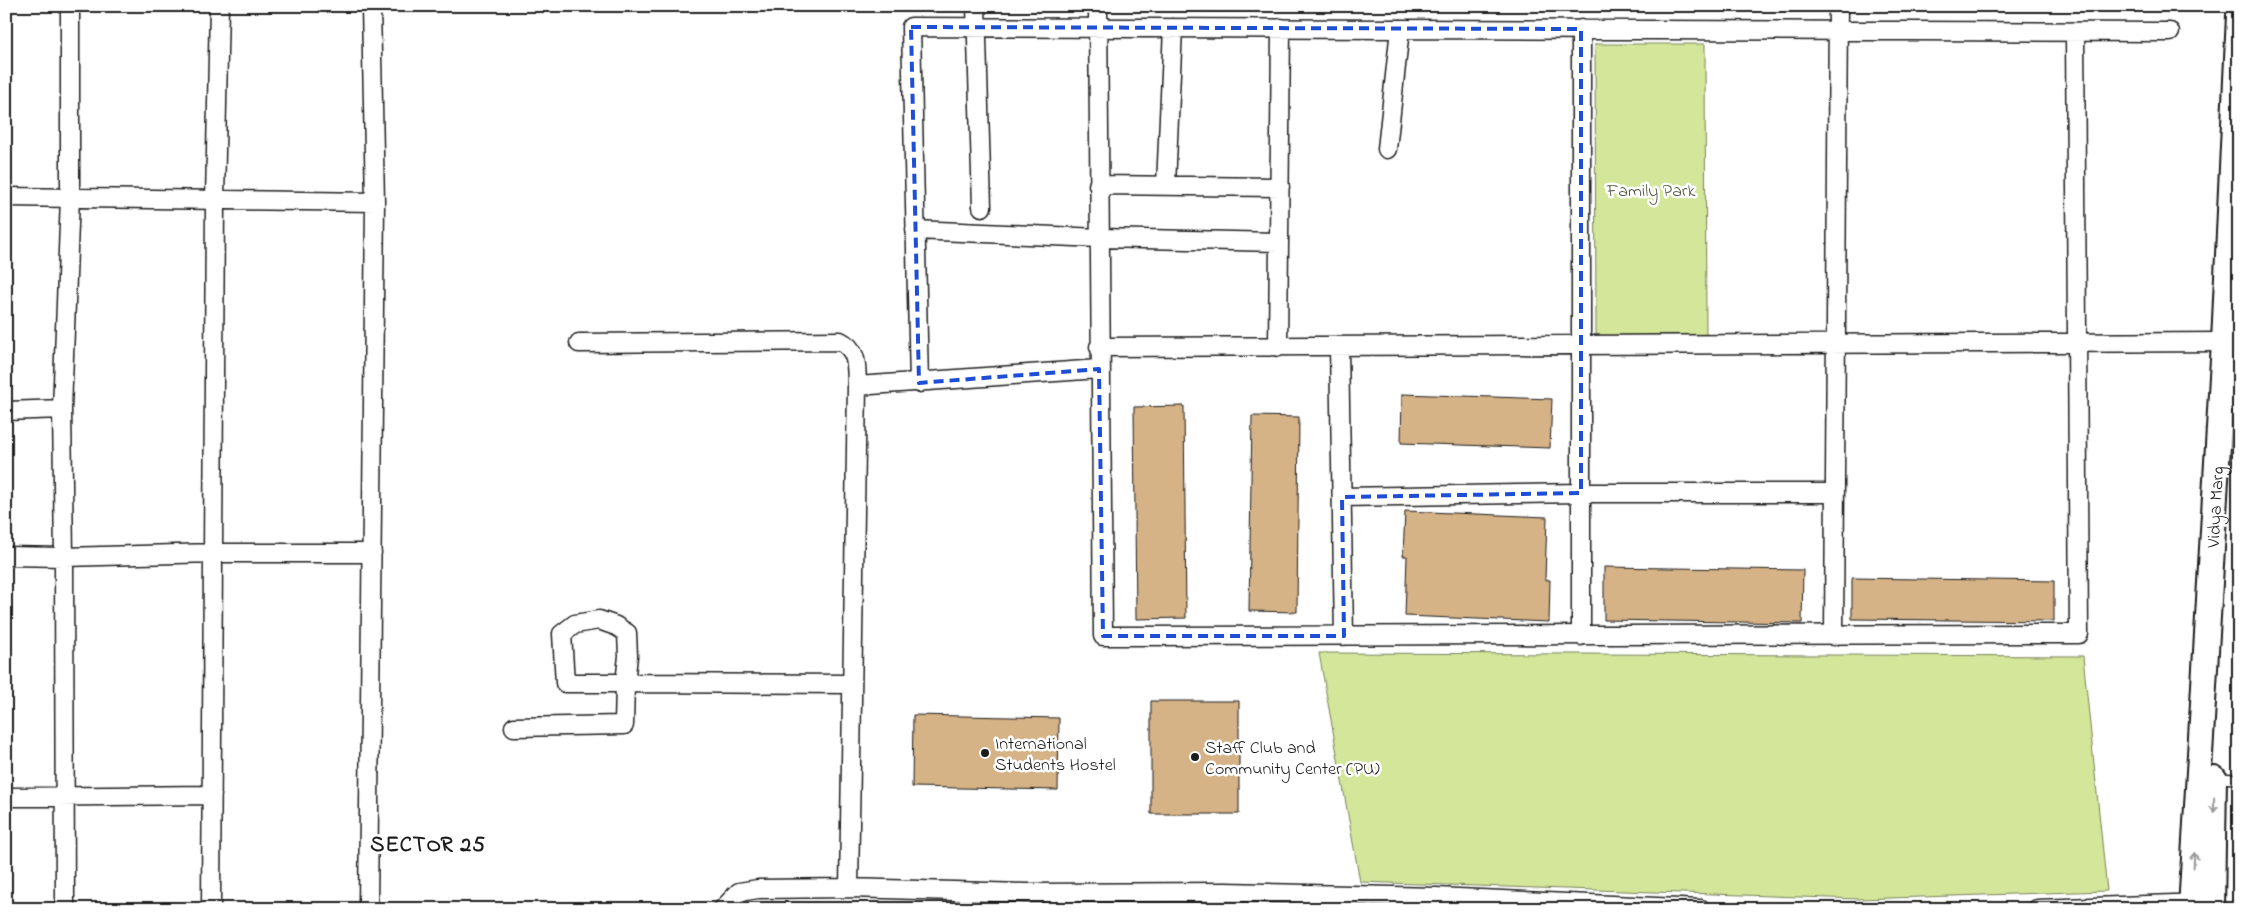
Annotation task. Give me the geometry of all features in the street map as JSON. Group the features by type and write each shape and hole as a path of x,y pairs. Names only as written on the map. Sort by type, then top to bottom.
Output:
{"main road":[{"name":"Vidya Marg","path":"2202,906 2214,778 2232,340 2239,15"},
{"name":"Vidya Marg","path":"2202,906 2232,340"}],"street":[{"path":"65,909 62,409 70,197 70,6"},
{"path":"210,909 215,200 220,6"},
{"path":"368,909 375,202 371,6"},
{"path":"976,6 982,206"},
{"path":"1098,6 1099,347 1103,636 2079,634 2075,32"},
{"path":"1834,636 1838,6"},
{"path":"918,383 911,27 2170,32"},
{"path":"1166,185 1173,28"},
{"path":"1278,347 1281,28"},
{"path":"1388,149 1400,29"},
{"path":"1581,30 1581,636"},
{"path":"1098,185 1280,187"},
{"path":"6,196 375,202"},
{"path":"915,230 1099,238 1279,242"},
{"path":"1099,347 2077,343 2232,340"},
{"path":"579,342 840,342 849,345 855,353 857,386 849,888"},
{"path":"1339,346 1344,636"},
{"path":"857,386 1100,369"},
{"path":"6,411 62,409"},
{"path":"1342,497 1581,493 1835,493"},
{"path":"6,556 372,553"},
{"path":"514,726 624,725 625,683 628,656 627,634 616,626 599,620 575,624 562,634 565,684 625,683 852,684"},
{"path":"6,797 212,795"},
{"path":"723,909 739,892 758,888 849,888 1028,893 1226,892 1359,902 1701,909"},
{"path":"2037,909 2202,906"}],"lane":[{"path":"2214,778 2239,779"}],"highlighted area":[{"path":"911,27 1581,29 1581,493 1342,497 1344,636 1103,636 1099,369 919,383"}],"green space":[{"name":"Family Park","path":"1595,44 1705,44 1706,336 1596,336"},
{"path":"1319,653 2083,656 2107,891 1859,899 1360,882"}],"building":[{"path":"1402,394 1552,399 1550,448 1401,443"},
{"path":"1184,406 1186,618 1136,619 1134,407"},
{"path":"1252,416 1299,417 1297,612 1249,611"},
{"path":"1405,511 1547,517 1545,580 1550,580 1549,622 1405,616 1407,556 1403,556"},
{"path":"1604,567 1803,570 1802,623 1604,620"},
{"path":"1852,578 2054,581 2054,621 1852,619"},
{"name":"Staff Club and Community Center (PU)","path":"1151,701 1239,701 1239,814 1151,814"},
{"name":"International Students Hostel","path":"913,715 1059,718 1058,790 912,787"}],"place":[{"name":"International Students Hostel","path":"985,753"},
{"name":"Staff Club and Community Center (PU)","path":"1195,757"}],"district":[{"name":"SECTOR 25","path":"428,843"}]}
